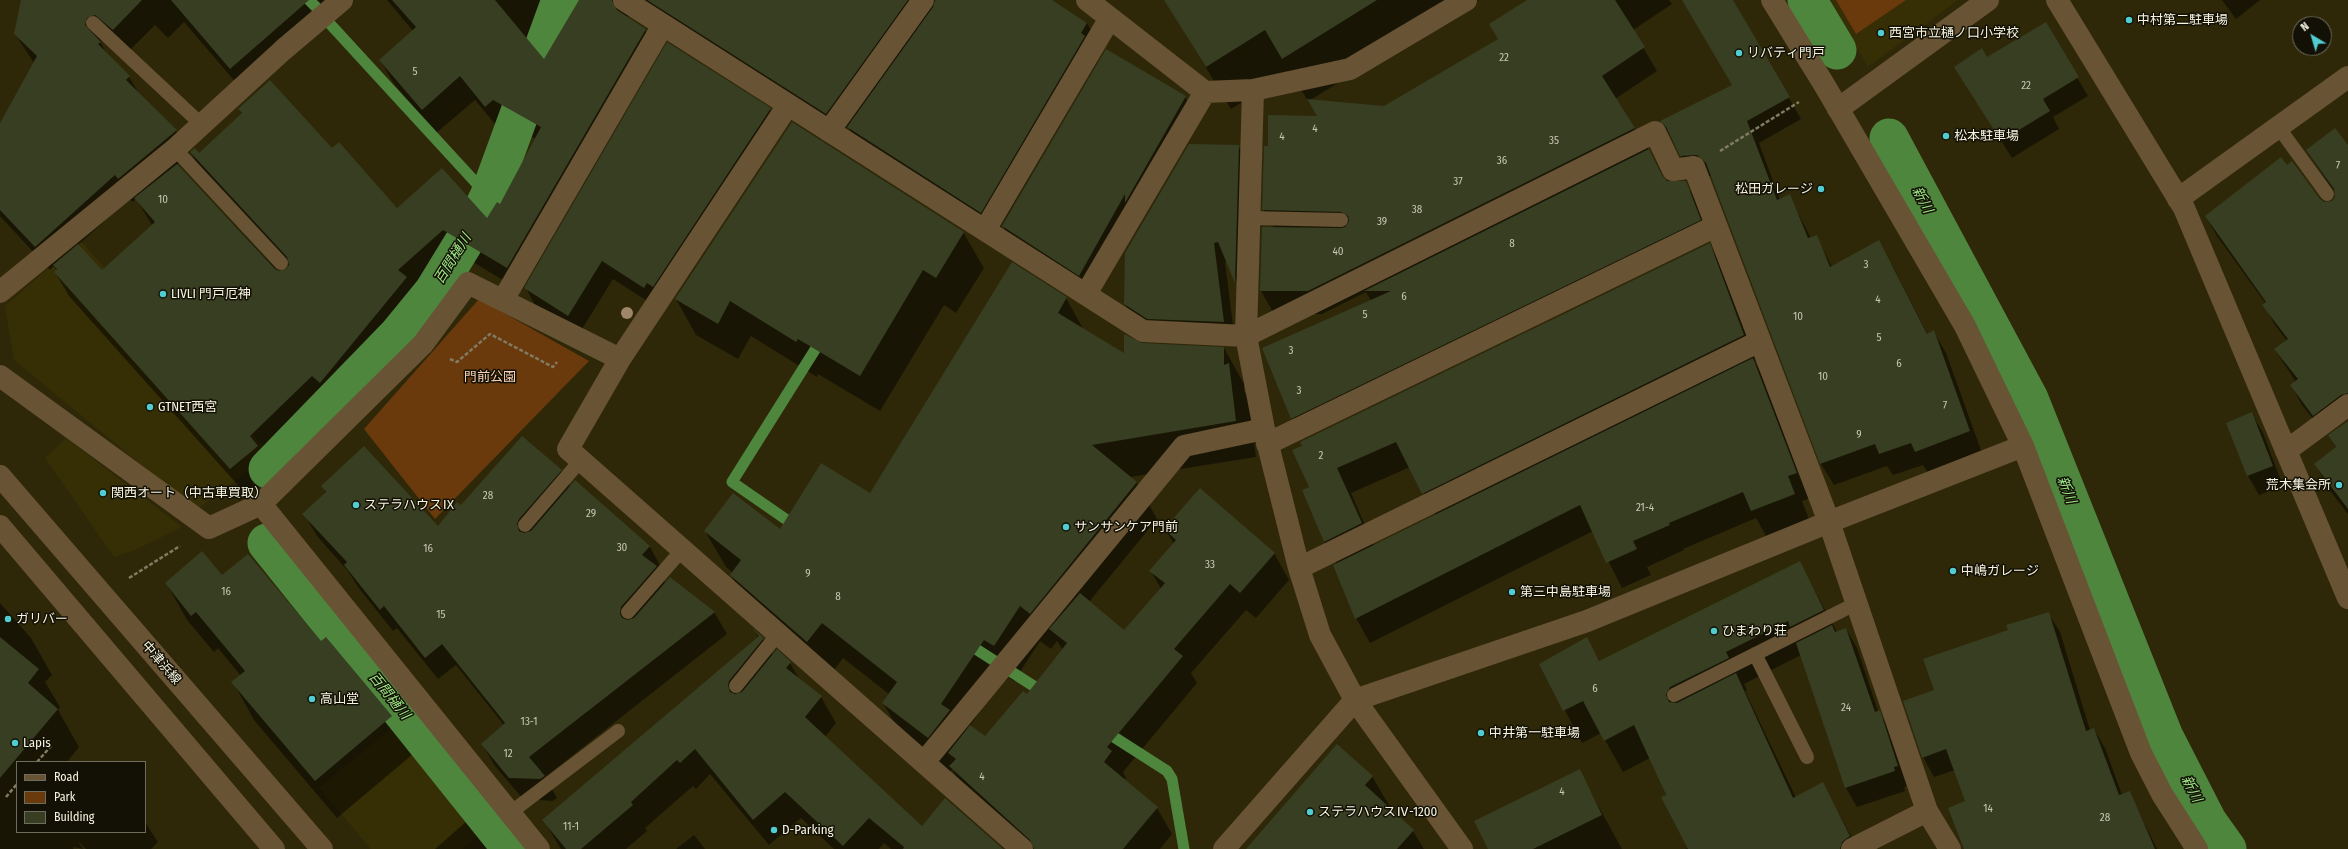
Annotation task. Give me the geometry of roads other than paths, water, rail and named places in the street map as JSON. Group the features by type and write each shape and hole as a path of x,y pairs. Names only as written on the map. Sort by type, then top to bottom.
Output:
{"street":[{"path":"0,292 175,149 201,124 342,0"},
{"path":"624,0 1143,331 1246,336 1655,132 1673,170 1694,167 1829,522 1927,812 1950,849"},
{"path":"829,131 923,0"},
{"path":"1087,0 1205,92 1253,90 1350,69 1466,0"},
{"path":"1772,0 1825,86 1965,326 2023,446 2141,753 2162,794 2197,849"},
{"path":"1838,109 1988,0"},
{"path":"2057,0 2184,208 2348,598"},
{"path":"985,230 1110,18"},
{"path":"503,300 663,25"},
{"path":"2178,199 2348,77"},
{"path":"1253,90 1251,218 1246,336 1266,437 1300,568 1320,634 1355,700 1462,849"},
{"path":"1086,294 1205,92"},
{"path":"788,105 620,359 568,449 925,761 1022,849"},
{"path":"925,761 1184,446 1266,437 1716,226"},
{"path":"0,379 209,528 261,504 423,344 468,283 620,359"},
{"path":"1300,568 1760,341"},
{"path":"2286,451 2348,405"},
{"path":"1224,849 1355,700 1587,621 1829,522 2023,446"},
{"name":"中津浜線","path":"0,476 322,849"},
{"path":"261,504 539,849"},
{"path":"0,526 274,849"},
{"path":"1852,849 1927,812"}],"lane":[{"path":"93,23 201,124"},
{"path":"2278,128 2327,194"},
{"path":"175,149 281,263"},
{"path":"1251,218 1341,220"},
{"path":"525,525 580,460"},
{"path":"628,612 682,550"},
{"path":"1674,695 1857,603"},
{"path":"736,686 778,634"},
{"path":"1754,654 1807,756"},
{"path":"510,813 618,731"}],"waterway":[{"path":"309,0 318,9"},
{"name":"百間樋川","path":"268,469 398,335 434,291 478,219 489,197 561,0"},
{"name":"新川","path":"1807,0 1837,50"},
{"path":"331,25 489,197"},
{"name":"新川","path":"1889,138 2029,399 2164,737 2207,821 2227,849"},
{"path":"797,527 732,482 823,337"},
{"name":"百間樋川","path":"267,543 512,849"},
{"path":"965,642 1046,694"},
{"path":"1103,730 1167,771 1172,779 1184,849"}],"place":[{"name":"中村第二駐車場","path":"2129,20"},
{"name":"西宮市立樋ノ口小学校","path":"1881,33"},
{"name":"リバティ門戸","path":"1739,53"},
{"name":"松本駐車場","path":"1946,136"},
{"name":"松田ガレージ","path":"1821,189"},
{"name":"LIVLI 門戸厄神","path":"163,294"},
{"name":"GTNET西宮","path":"150,407"},
{"name":"荒木集会所","path":"2339,485"},
{"name":"関西オート（中古車買取）","path":"103,493"},
{"name":"ステラハウスⅨ","path":"356,505"},
{"name":"サンサンケア門前","path":"1066,527"},
{"name":"中嶋ガレージ","path":"1953,571"},
{"name":"第三中島駐車場","path":"1512,592"},
{"name":"ガリバー","path":"8,619"},
{"name":"ひまわり荘","path":"1714,631"},
{"name":"高山堂","path":"312,699"},
{"name":"中井第一駐車場","path":"1481,733"},
{"name":"Lapis","path":"15,743"},
{"name":"ステラハウスⅣ-1200","path":"1310,812"},
{"name":"D-Parking","path":"774,830"}],"park label":[{"name":"門前公園","path":"490,377"}]}
